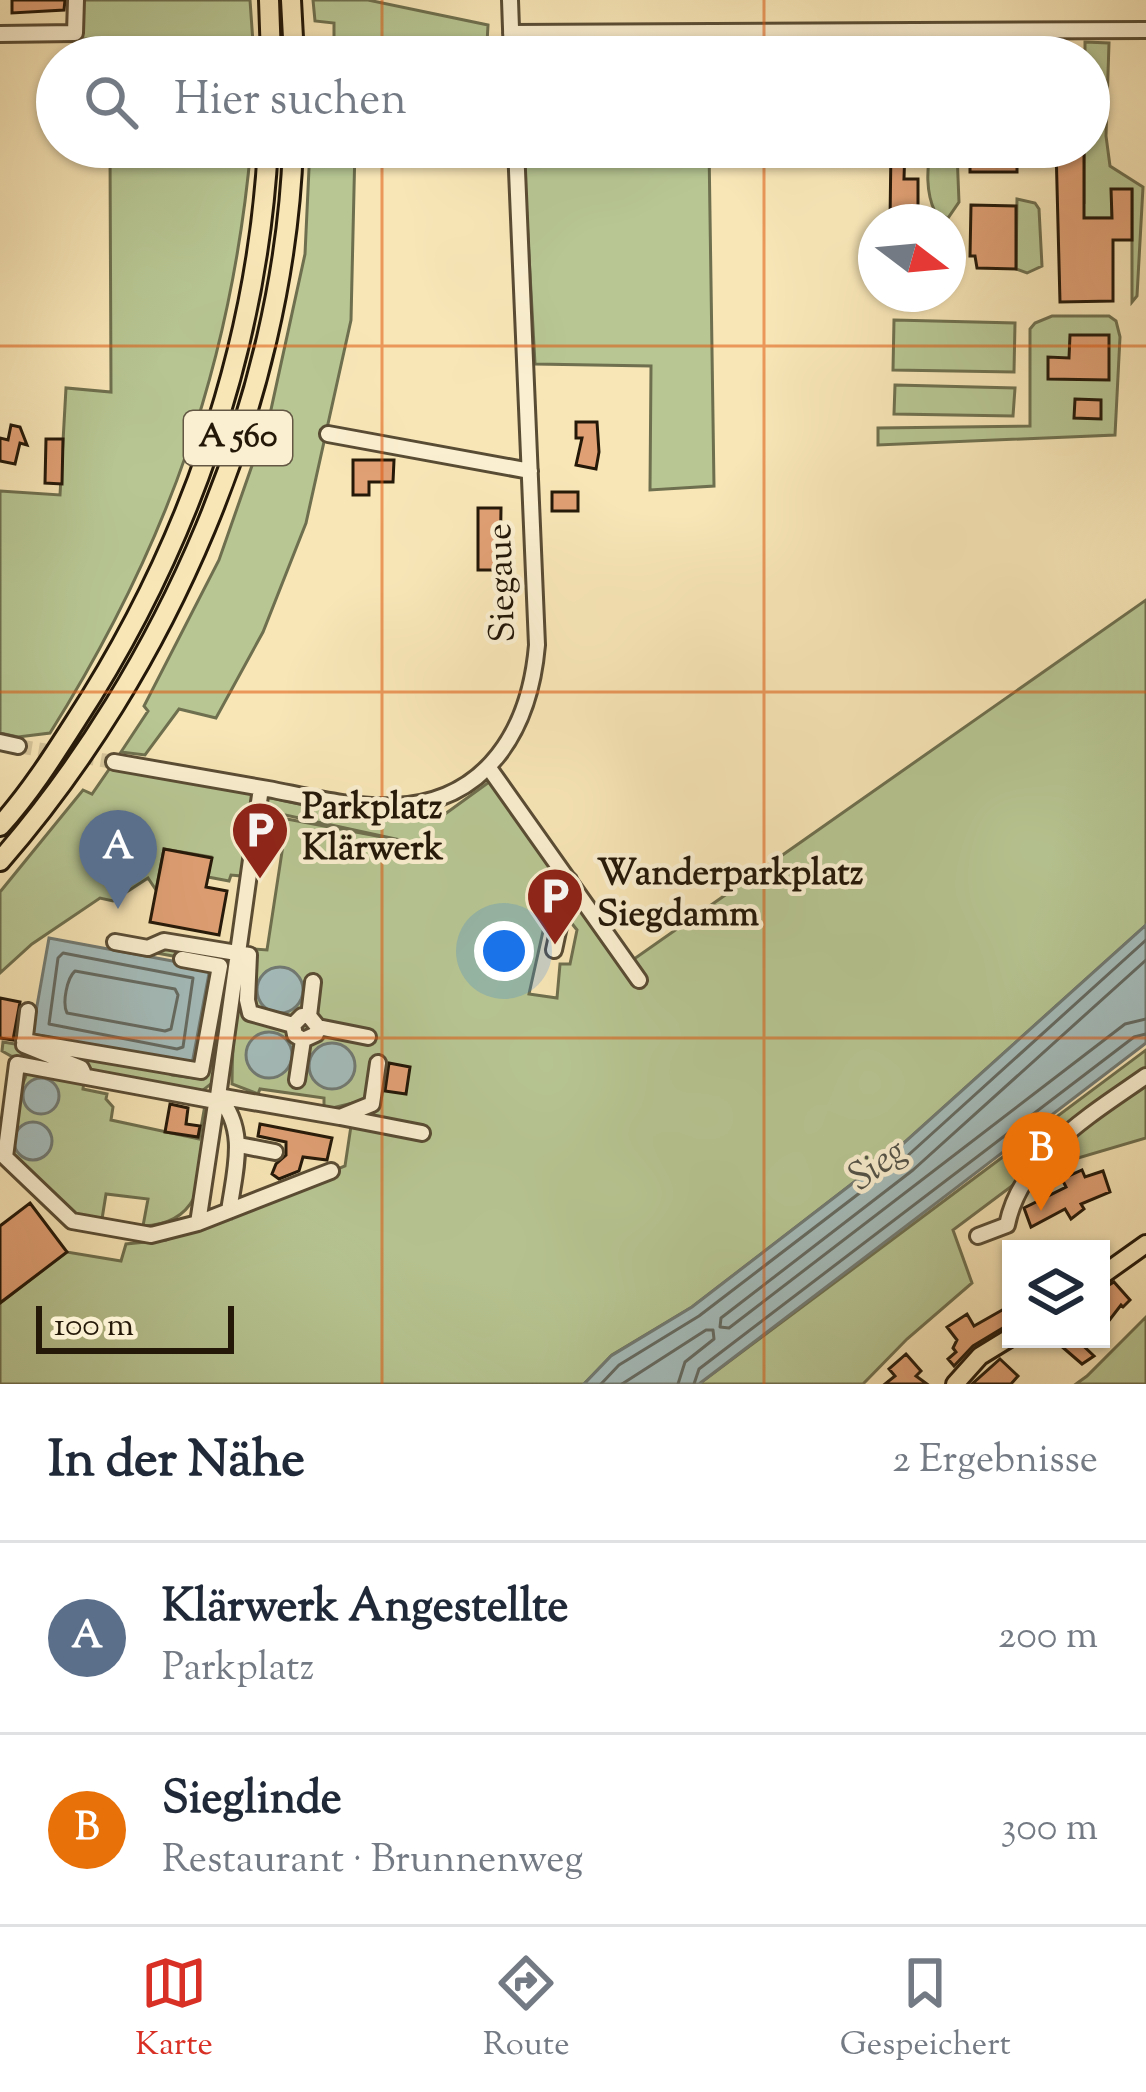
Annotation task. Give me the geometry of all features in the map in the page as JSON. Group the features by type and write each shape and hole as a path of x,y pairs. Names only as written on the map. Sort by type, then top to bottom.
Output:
{"highway":[{"path":"269,0 270,36"},
{"path":"291,0 293,36"},
{"name":"A 560","path":"0,826 93,694 176,537 210,451 235,364 254,272 266,168"},
{"name":"A 560","path":"0,861 115,708 200,544 245,419 283,242 291,168"}],"main road":[{"path":"1110,1270 1146,1244"},
{"path":"955,1384 980,1356 1002,1343"}],"street":[{"path":"0,34 75,33 76,0"},
{"path":"509,0 511,36"},
{"path":"511,33 1146,30"},
{"name":"Siegaue","path":"114,763 366,806 400,806 431,800 489,768 523,718 537,644 517,168"},
{"path":"328,434 530,471"},
{"path":"0,742 18,746"},
{"path":"489,768 639,980"},
{"path":"198,1222 261,788"},
{"path":"554,950 568,880"},
{"path":"115,942 148,947 164,941 249,955 250,1013 258,1019 293,1025"},
{"path":"24,1041 201,1071 220,966 182,959"},
{"path":"303,1040 316,1034 313,982"},
{"path":"28,1011 24,1046 81,1068 86,1077"},
{"path":"303,1040 295,1035 296,1019 368,1037"},
{"path":"297,1080 303,1040"},
{"path":"0,1061 422,1133"},
{"path":"340,1117 372,1104 378,1063"},
{"path":"17,1064 5,1156 72,1221 151,1234 198,1222 331,1172"},
{"path":"977,1236 1006,1225 1010,1209 1056,1142 1146,1076"},
{"path":"217,1098 234,1114 239,1145 229,1211"},
{"path":"239,1145 275,1152"}],"green space":[{"path":"79,0 250,0 253,36 79,36"},
{"path":"313,0 368,0 488,25 487,36 334,36 334,23 315,21"},
{"path":"1110,166 1143,187 1137,296 1132,302 1132,190 1112,190 1112,218 1062,218 1084,203 1084,168"},
{"path":"110,168 248,168 228,305 187,452 160,524 128,594 50,733 18,737 0,733 0,491 60,495 66,388 111,392"},
{"path":"309,168 355,168 351,320 306,523 263,632 216,718 179,709 145,755 121,752 148,711 144,706 219,560 270,414 305,254"},
{"path":"524,168 709,168 714,486 650,490 651,366 535,364"},
{"path":"929,168 958,168 958,204 932,204"},
{"path":"1017,199 1035,203 1039,209 1042,266 1027,273 1016,269"},
{"path":"1052,316 1109,316 1116,321 1120,337 1115,435 878,445 878,428 1030,426 1030,329"},
{"path":"894,320 1015,323 1014,372 893,370"},
{"path":"895,385 1015,388 1013,416 894,414"},
{"path":"1146,600 1146,925 896,1150 692,1307 612,1355 584,1384 0,1384 0,1303 67,1252 121,1261 126,1244 166,1240 345,1166 351,1126 413,1125 364,1117 353,1103 324,1110 324,1098 260,1089 258,1094 232,1084 239,997 254,949 267,950 287,819 414,843 281,814 278,849 246,844 242,876 231,875 229,881 208,877 211,857 164,849 156,890 148,878 113,901 100,898 32,944 0,973 0,892 83,790 92,794 110,768 382,821 445,814 496,777 627,964","holes":["548,909 562,911 577,930 570,964 560,964 557,998 529,994"]},
{"path":"178,947 231,962 216,1080 202,1091 2,1051 3,1042 203,1079 222,965 151,952"},
{"path":"1146,1050 1146,1138 1068,1161 1056,1138 1024,1177 953,1230 972,1283 863,1384 699,1384"},
{"path":"27,1073 84,1081 83,1089 107,1094 113,1107 111,1120 199,1139 205,1105 211,1108 203,1168 192,1201 181,1214 143,1226 148,1199 106,1194 102,1219 78,1216 15,1159 13,1127"},
{"path":"1146,1317 1146,1384 1076,1384 1087,1376"}],"water":[{"name":"Sieg","path":"1146,925 1146,1043 699,1384 584,1384 611,1356 692,1307 896,1150"},
{"path":"49,938 210,968 192,1064 32,1034"},
{"path":"280,967 296,974 303,990 296,1006 280,1013 264,1006 257,990 264,974"},
{"path":"269,1032 285,1039 292,1055 285,1071 269,1078 253,1071 246,1055 253,1039"},
{"path":"332,1043 348,1050 355,1066 348,1082 332,1089 316,1082 309,1066 316,1050"},
{"path":"41,1078 54,1083 59,1096 54,1109 41,1114 28,1109 23,1096 28,1083"},
{"path":"33,1122 46,1128 52,1141 46,1154 33,1160 20,1154 14,1141 20,1128"}],"building":[{"path":"12,0 65,0 64,10 12,13"},
{"path":"891,168 904,168 904,179 918,179 918,204 890,204"},
{"path":"970,168 1017,168 1017,172 970,172"},
{"path":"1057,168 1084,168 1084,218 1112,218 1111,189 1132,189 1132,240 1113,240 1113,301 1060,302"},
{"path":"971,205 1016,206 1016,269 977,268 975,256 970,256"},
{"path":"1070,335 1109,335 1109,380 1048,379 1048,357 1069,358"},
{"path":"1075,399 1101,400 1101,419 1074,418"},
{"path":"576,422 597,422 596,469 576,465 582,438 576,438"},
{"path":"11,425 20,427 27,445 20,443 15,464 0,461 0,438 8,440"},
{"path":"46,439 63,439 62,484 45,483"},
{"path":"353,460 394,460 393,482 369,482 369,495 353,495"},
{"path":"552,492 578,492 578,511 552,511"},
{"path":"478,508 501,508 500,570 478,570"},
{"path":"164,849 212,858 206,887 227,891 219,935 150,922"},
{"path":"0,998 20,1002 13,1040 0,1038"},
{"path":"389,1063 410,1067 406,1094 385,1091"},
{"path":"170,1104 188,1108 186,1124 200,1126 198,1137 165,1132"},
{"path":"260,1124 332,1138 327,1160 303,1157 299,1171 279,1179 272,1174 286,1155 286,1142 258,1136"},
{"path":"1082,1170 1085,1177 1103,1171 1110,1192 1081,1204 1084,1209 1071,1219 1065,1209 1031,1227 1024,1208 1066,1187 1062,1179"},
{"path":"30,1203 67,1252 0,1303 0,1226"},
{"path":"1114,1282 1130,1300 1110,1319 1110,1284"},
{"path":"1002,1310 1002,1328 973,1346 954,1366 948,1359 956,1352 957,1340 947,1327 967,1314 974,1326"},
{"path":"1063,1348 1086,1348 1094,1356 1082,1364"},
{"path":"906,1354 921,1371 916,1376 927,1384 885,1384 895,1376 889,1369"},
{"path":"1000,1359 1018,1376 1011,1384 972,1384"}],"tunnel":[{"path":"18,746 114,762"}],"place":[{"name":"Parkplatz Klärwerk","path":"260,881"},
{"name":"Klärwerk Angestellte","path":"118,909"},
{"name":"Wanderparkplatz Siegdamm","path":"555,947"},
{"name":"Sieglinde","path":"1041,1211"}]}
